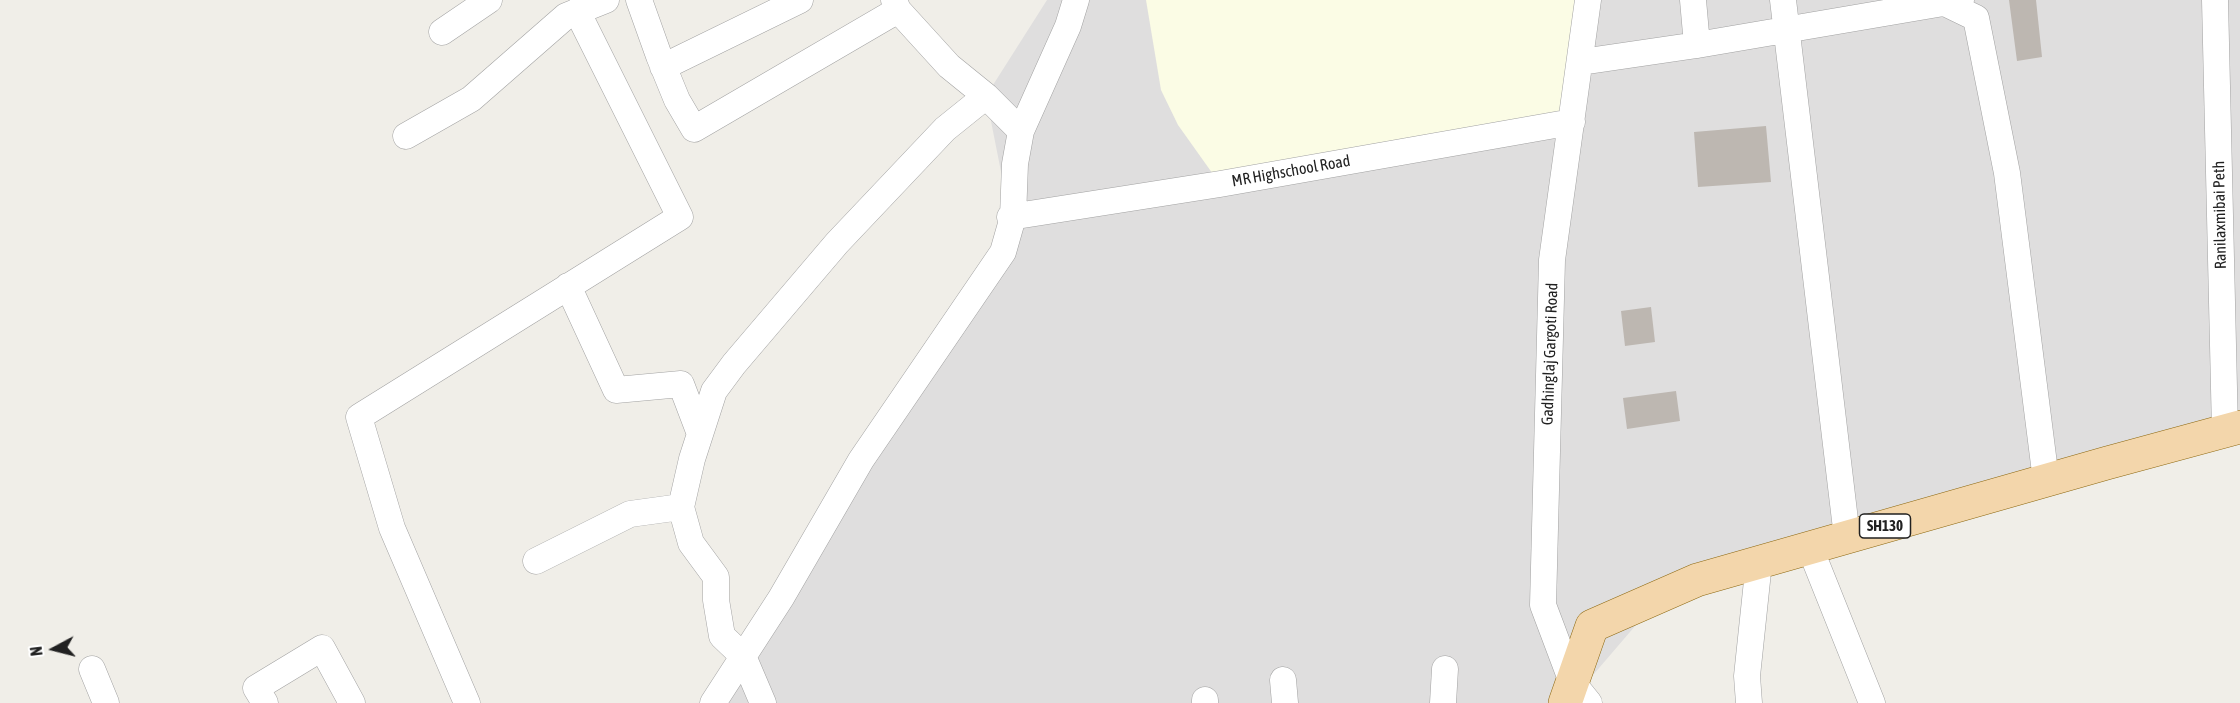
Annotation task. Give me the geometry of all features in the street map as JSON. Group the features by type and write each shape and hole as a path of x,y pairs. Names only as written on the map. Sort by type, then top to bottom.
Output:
{"main road":[{"name":"SH130","path":"1576,696 1592,627 1697,580 2233,429"}],"street":[{"path":"442,32 489,0"},
{"path":"639,0 677,100 694,129 896,5 949,66 986,96 1021,131"},
{"path":"663,67 800,0"},
{"path":"713,703 781,598 861,460 1003,252 1011,217 1015,164 1021,131 1068,26 1076,0"},
{"name":"Gadhinglaj Gargoti Road","path":"1576,696 1543,605 1552,260 1588,0"},
{"path":"1693,0 1697,45"},
{"path":"1783,0 1846,537"},
{"name":"Ranilaxmibai Peth","path":"2215,0 2233,429"},
{"path":"1581,62 1697,45 1951,1 1976,18 2007,172 2046,480"},
{"path":"406,136 471,99 566,15 595,4 680,217 359,417 392,528 467,703"},
{"path":"763,703 743,656 722,636 716,600 716,577 691,543 681,507 692,459 714,391 734,364 844,236 945,129 986,96"},
{"name":"MR Highschool Road","path":"1011,217 1232,182 1572,122"},
{"path":"568,286 616,390 681,384 700,434"},
{"path":"536,561 630,514 681,507"},
{"path":"1810,548 1872,703"},
{"path":"1749,703 1747,676 1759,562"},
{"path":"265,703 256,688 322,648 352,703"},
{"path":"92,669 106,703"},
{"path":"1443,703 1446,669"}],"shaded area":[{"path":"1047,0 2240,0 2240,428 1660,597 1569,703 714,703 1010,217 986,96"},
{"path":"1146,0 1588,0 1572,122 1220,184 1178,125 1161,90"}],"building":[{"path":"2009,0 2036,0 2042,57 2017,61"},
{"path":"1766,126 1771,182 1698,187 1694,132"},
{"path":"1651,307 1655,342 1625,346 1621,311"},
{"path":"1676,391 1680,421 1627,429 1623,398"}]}
